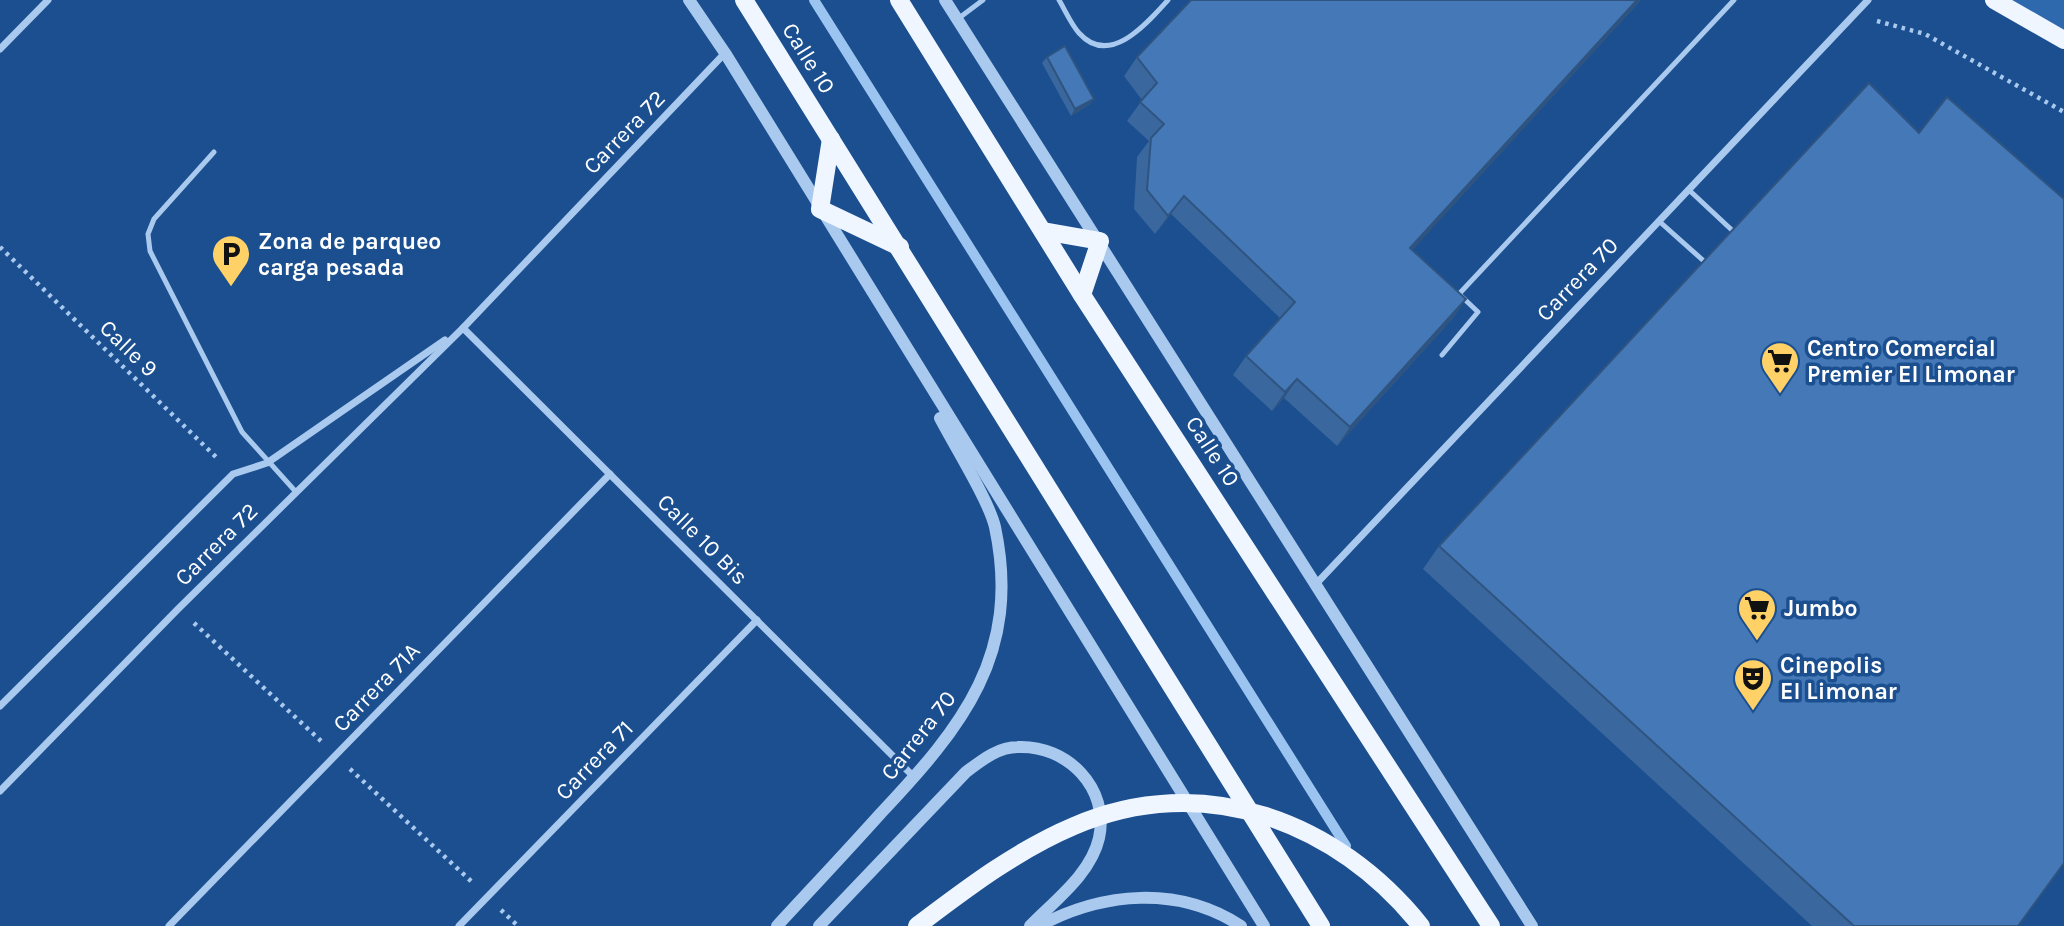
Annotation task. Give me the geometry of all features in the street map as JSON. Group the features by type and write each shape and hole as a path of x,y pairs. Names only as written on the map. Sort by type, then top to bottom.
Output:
{"main road":[{"name":"Calle 10","path":"744,0 1321,926"},
{"name":"Calle 10","path":"899,0 1082,295 1491,926"},
{"path":"1994,0 2064,40"},
{"path":"831,139 820,209 900,247"},
{"path":"1043,231 1100,241 1082,295"},
{"path":"917,926 1014,858 1074,825 1120,810 1169,803 1221,804 1273,818 1315,834 1382,883 1421,926"}],"street":[{"path":"0,50 48,0"},
{"path":"689,0 1264,926"},
{"name":"Calle 10","path":"945,0 1532,926"},
{"name":"Carrera 70","path":"1314,586 1868,0"},
{"name":"Carrera 72","path":"0,791 178,608 463,328 725,54"},
{"name":"Carrera 72","path":"0,706 233,474 267,463 463,328"},
{"name":"Calle 10 Bis","path":"463,328 915,777"},
{"name":"Carrera 70","path":"777,926 915,777 955,729 981,683 992,652 1001,592 994,524 900,340"},
{"name":"Carrera 71A","path":"169,926 610,474"},
{"name":"Carrera 71","path":"459,926 757,620"},
{"path":"819,926 966,772 989,755 1016,747 1044,749 1069,761 1088,781 1099,807 1100,837 1090,863 1030,926"},
{"path":"1039,926 1068,911 1103,900 1139,897 1176,900 1210,910 1241,926"}],"lane":[{"path":"957,20 983,0"},
{"path":"1060,2 1079,34 1089,40 1111,44 1135,35 1168,0"},
{"path":"1442,355 1478,312 1459,294 1734,0"},
{"path":"214,152 154,219 148,234 150,251 242,432 267,463 296,492"},
{"path":"1689,190 1735,233"},
{"path":"1660,222 1706,263"}],"path":[{"path":"1855,15 1925,34 2064,112"},
{"name":"Calle 9","path":"0,247 233,474"},
{"path":"178,608 487,897"}],"shaded area":[{"path":"1994,0 2064,0 2064,40"}],"building":[{"path":"1191,0 1637,0 1410,248 1466,299 1350,427 1297,379 1285,392 1246,356 1295,302 1184,196 1168,216 1147,190 1151,138 1164,124 1140,102 1157,83 1137,57"},
{"path":"1065,46 1094,99 1075,109 1047,57"},
{"name":"Centro Comercial Premier El Limonar","path":"1869,83 1919,133 1947,97 2064,199 2064,863 2018,926 1854,926 1439,546"}],"waterway":[{"path":"814,0 1346,846"}],"place":[{"name":"Zona de parqueo carga pesada","path":"231,288"},
{"name":"Centro Comercial Premier El Limonar","path":"1780,395"},
{"name":"Jumbo","path":"1757,642"},
{"name":"Cinepolis El Limonar","path":"1753,712"}]}
